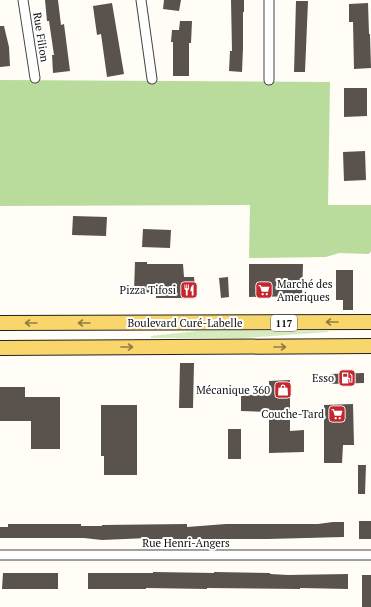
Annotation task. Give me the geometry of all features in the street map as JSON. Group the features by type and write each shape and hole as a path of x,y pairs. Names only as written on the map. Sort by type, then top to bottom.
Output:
{"main road":[{"name":"Boulevard Curé-Labelle","path":"0,323 371,322"},
{"name":"117","path":"0,348 371,346"}],"street":[{"name":"Rue Filion","path":"23,0 35,78"},
{"path":"141,0 152,79"},
{"path":"269,0 269,80"},
{"name":"Rue Henri-Angers","path":"0,555 371,556"}],"green space":[{"path":"0,80 330,82 328,205 371,205 371,251 369,254 339,253 326,257 249,258 250,205 0,206"},
{"path":"197,331 328,332 242,338 151,338 151,336"}],"building":[{"path":"45,0 58,0 61,25 64,24 70,71 53,73 52,55 54,55 49,21 47,21"},
{"path":"164,0 181,0 179,11 163,9"},
{"path":"231,0 244,0 242,72 229,71 230,51 232,51"},
{"path":"296,1 308,1 305,72 294,72"},
{"path":"112,3 124,74 107,77 101,34 97,35 93,6"},
{"path":"368,3 371,68 354,69 353,22 349,22 349,4"},
{"path":"180,21 192,21 191,43 189,43 189,76 173,76 173,42 171,42 172,30 179,30"},
{"path":"0,26 4,26 9,47 10,66 0,67"},
{"path":"344,88 367,88 367,116 344,117"},
{"path":"365,151 366,180 344,181 343,152"},
{"path":"73,216 107,217 106,236 72,235"},
{"path":"143,229 171,230 170,248 142,247"},
{"path":"135,262 147,262 147,264 183,264 184,277 194,277 196,298 156,298 156,293 134,292"},
{"path":"249,264 303,264 302,296 249,297"},
{"path":"336,270 353,270 353,310 343,310 343,300 336,300"},
{"path":"228,277 229,297 221,298 219,278"},
{"path":"180,363 194,363 193,408 179,408"},
{"path":"364,373 364,383 329,384 329,374"},
{"path":"290,380 290,431 304,430 304,452 269,453 269,412 241,411 241,395 269,395 269,381"},
{"path":"0,387 25,387 25,397 60,397 60,449 31,449 31,421 0,421"},
{"path":"353,404 354,445 343,445 342,463 324,463 324,405"},
{"path":"101,405 137,405 137,475 104,475 104,456 101,456"},
{"path":"228,429 241,429 241,459 228,459"},
{"path":"358,465 366,465 365,494 358,494"},
{"path":"359,521 371,521 371,539 359,539"},
{"path":"344,522 344,537 268,539 148,538 102,540 84,538 0,538 0,527 8,527 8,524 81,524 81,526 102,526 187,524 187,527 226,524 318,524"},
{"path":"3,573 58,573 58,589 2,589"},
{"path":"88,573 270,573 288,575 348,574 348,589 88,589"},
{"path":"362,575 371,575 371,607 362,607"}],"place":[{"name":"Pizza Tifosi","path":"189,290"},
{"name":"Marché des Ameriques","path":"264,290"},
{"name":"Esso","path":"347,378"},
{"name":"Mécanique 360","path":"283,390"},
{"name":"Couche-Tard","path":"337,414"}]}
